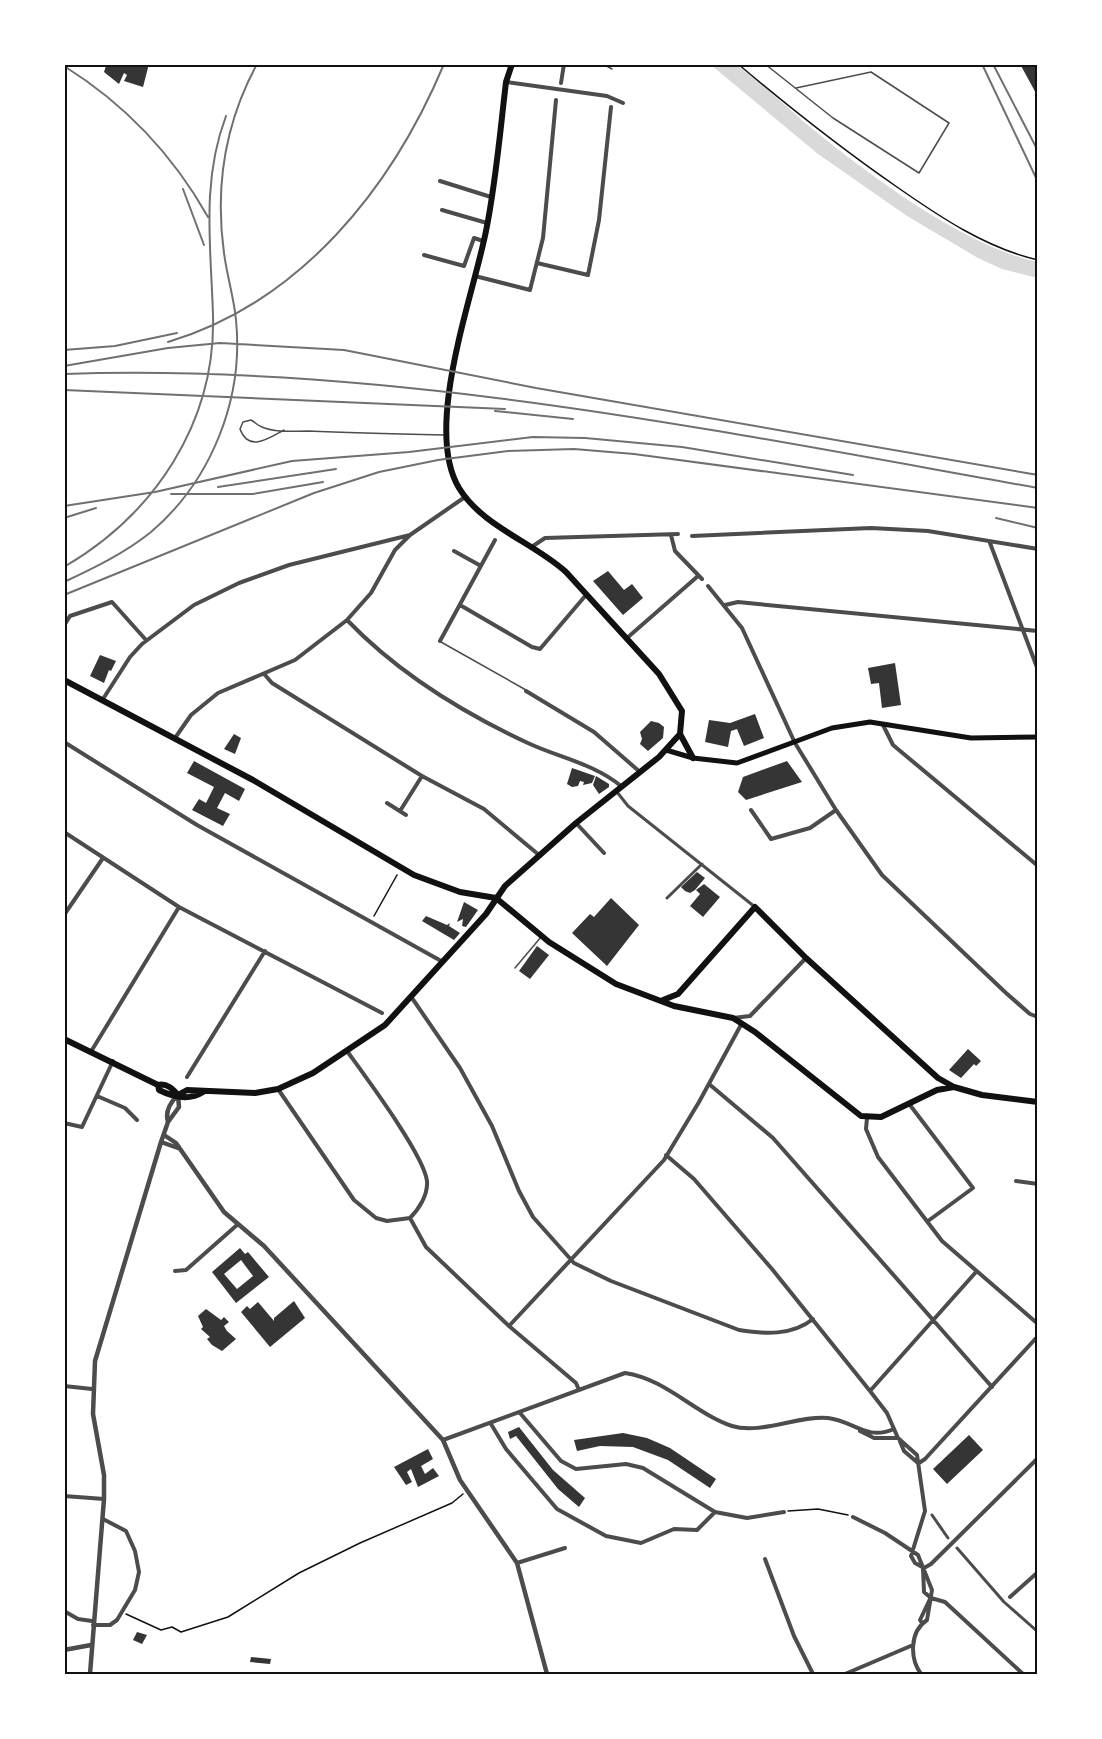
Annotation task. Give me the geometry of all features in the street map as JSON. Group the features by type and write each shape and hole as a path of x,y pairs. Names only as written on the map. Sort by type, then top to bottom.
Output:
{"main road":[{"path":"512,64 506,82 487,223 458,338 446,435 450,468 465,497 487,518 534,546 566,572 658,674 682,711 680,734 693,758"},
{"path":"64,680 254,780 414,875 460,892 496,898 542,937 616,984 679,1005 733,1018 861,1116 881,1117 938,1090 954,1087"},
{"path":"666,750 693,758 737,763 832,728 855,723 883,724 971,738 1038,737"},
{"path":"178,1095 187,1090 255,1093 278,1089 313,1073 392,1019 443,962 505,886 576,823 666,750 680,734"},
{"path":"663,1000 678,994 755,907 806,958 938,1078 954,1087 982,1095 1038,1102"},
{"path":"678,994 679,1005"},
{"path":"64,1039 92,1050 158,1085 164,1093 189,1099 203,1092"},
{"path":"938,1078 938,1090"}],"street":[{"path":"561,83 564,64"},
{"path":"506,82 607,96 623,103"},
{"path":"475,276 530,290 543,238 556,100"},
{"path":"537,263 588,275 599,220 611,107"},
{"path":"440,181 491,197"},
{"path":"442,210 487,223"},
{"path":"424,255 464,266 474,238 483,241"},
{"path":"175,738 192,715 218,693 265,675 295,660 347,620 371,593 395,550 410,535 465,497"},
{"path":"692,536 871,528 928,531 990,543 1038,549"},
{"path":"534,546 545,538 678,534"},
{"path":"103,699 130,657 146,640 194,605 239,583 308,559 410,535"},
{"path":"626,639 700,577 675,550 671,535"},
{"path":"440,641 495,540"},
{"path":"990,543 1038,670"},
{"path":"454,551 481,566"},
{"path":"708,586 725,605 749,640 795,743 836,810 889,883 1006,993 1030,1014 1038,1017"},
{"path":"460,605 532,647 540,649 586,595"},
{"path":"65,624 70,616 112,602 146,640"},
{"path":"725,605 738,602 1038,631"},
{"path":"347,620 378,649 448,698 508,734 548,752 599,770 620,789 628,806 755,907"},
{"path":"265,675 272,683 422,776 484,809 539,855"},
{"path":"526,691 594,732 640,772"},
{"path":"883,724 893,745 1038,866"},
{"path":"64,742 197,825 443,962"},
{"path":"400,811 422,776"},
{"path":"387,803 406,815"},
{"path":"751,810 771,839 810,828 836,810"},
{"path":"576,823 604,853"},
{"path":"64,832 179,907 382,1013"},
{"path":"64,915 103,858"},
{"path":"667,898 702,864"},
{"path":"92,1050 179,907"},
{"path":"187,1077 265,951"},
{"path":"733,1018 750,1016 806,958"},
{"path":"412,998 460,1068 492,1126 519,1191 533,1217 572,1260 589,1272 611,1281 755,1333 781,1332 800,1328 813,1319"},
{"path":"509,1326 666,1155 709,1084 742,1023"},
{"path":"347,1051 404,1135 425,1174 427,1182 425,1194 410,1218"},
{"path":"64,1123 82,1127 113,1061"},
{"path":"709,1084 773,1138 823,1192 992,1387"},
{"path":"278,1089 354,1200 376,1218 387,1221 410,1218"},
{"path":"168,1122 166,1116 170,1103 178,1095"},
{"path":"90,1674 92,1623 104,1499 92,1389 101,1336 161,1142 168,1122 179,1107 178,1095"},
{"path":"97,1096 125,1108 137,1120"},
{"path":"910,1105 973,1188 928,1221"},
{"path":"867,1118 866,1129 878,1157 942,1241 1038,1324"},
{"path":"164,1135 172,1138 224,1212 264,1246 443,1440 460,1480 517,1563 547,1674"},
{"path":"161,1142 179,1148"},
{"path":"666,1155 711,1198 813,1319 887,1413 904,1451 919,1463"},
{"path":"1016,1181 1038,1184"},
{"path":"410,1218 426,1247 509,1326 564,1372 579,1390"},
{"path":"175,1271 186,1270 237,1225"},
{"path":"870,1391 976,1272"},
{"path":"919,1463 925,1460 1038,1336"},
{"path":"443,1440 618,1375 633,1374 653,1381 732,1426 748,1428 826,1418 878,1434 894,1429"},
{"path":"64,1386 92,1389"},
{"path":"520,1413 561,1461 576,1469 626,1464 643,1468 715,1512 747,1518 784,1512"},
{"path":"491,1424 506,1449 557,1509 606,1536 641,1543 674,1529 697,1530 715,1512"},
{"path":"857,1429 874,1438 898,1437 917,1455 925,1511 914,1551 910,1556 924,1568 932,1590 927,1620 922,1623 913,1645 912,1655 921,1674"},
{"path":"924,1568 931,1564 1038,1458"},
{"path":"64,1496 104,1499"},
{"path":"932,1515 948,1538"},
{"path":"853,1517 914,1551"},
{"path":"64,1611 78,1619 112,1625 135,1590 139,1572 137,1558 126,1531 103,1519"},
{"path":"517,1563 565,1548"},
{"path":"957,1548 1000,1598 1038,1632"},
{"path":"765,1559 794,1636 813,1674"},
{"path":"1010,1597 1038,1572"},
{"path":"931,1598 945,1602 1023,1674"},
{"path":"64,1650 91,1645"},
{"path":"845,1674 913,1645"}],"lane":[{"path":"603,64 612,69"},
{"path":"765,64 833,118 919,173 949,123 871,72 796,88"},
{"path":"284,430 257,443 246,439 240,429 243,422 251,420 264,428 284,430 446,435"},
{"path":"700,577 708,586"},
{"path":"440,641 526,691"},
{"path":"515,968 542,937"},
{"path":"382,1013 392,1019"}],"path":[{"path":"738,64 831,140 912,197 989,243 1038,260"},
{"path":"374,916 397,875"},
{"path":"122,1612 161,1630 172,1627 181,1632 213,1624 245,1608 299,1573 360,1543 442,1508 463,1495"},
{"path":"784,1512 818,1509 853,1517"}],"shaded area":[{"path":"734,64 739,67 828,142 884,184 977,240 1037,262 1037,278 1002,269 978,258 907,216 818,154 711,65"}],"building":[{"path":"103,64 149,64 143,87 124,81 127,75 124,73 119,84 104,72 106,66"},
{"path":"1020,64 1038,64 1038,97"},
{"path":"608,571 624,590 632,584 643,598 623,615 593,581"},
{"path":"100,655 116,661 111,671 109,670 104,683 90,676"},
{"path":"895,663 901,705 882,708 879,683 871,684 868,668"},
{"path":"755,714 764,738 744,746 737,729 731,731 728,747 705,742 709,720 730,723"},
{"path":"651,721 664,727 663,738 648,751 640,744 642,739 640,732"},
{"path":"234,734 241,738 235,754 224,749"},
{"path":"194,761 245,789 239,801 225,793 217,808 230,814 223,826 192,810 199,799 206,803 214,787 187,773"},
{"path":"787,761 802,782 746,800 738,792 743,777"},
{"path":"572,768 595,776 592,783 583,785 584,782 580,781 578,786 572,787 567,784"},
{"path":"596,776 609,784 609,787 599,794 593,785"},
{"path":"697,872 705,878 695,890 690,893 685,891 681,887"},
{"path":"704,884 720,897 703,917 690,906 700,894 696,890"},
{"path":"611,898 639,925 607,966 572,933 590,914 594,917"},
{"path":"464,902 478,910 466,927 462,926 463,919 457,922"},
{"path":"426,916 447,925 450,923 449,926 460,933 454,940 422,921"},
{"path":"537,946 549,955 530,979 519,971"},
{"path":"968,1049 981,1061 976,1066 974,1064 961,1078 949,1070"},
{"path":"240,1248 245,1254 248,1252 269,1277 236,1303 212,1272","holes":["241,1260 253,1276 237,1289 224,1274"]},
{"path":"294,1301 305,1318 270,1347 241,1312 247,1306 250,1309 258,1302 274,1321 274,1318"},
{"path":"206,1309 221,1320 224,1317 229,1322 224,1326 236,1339 222,1351 212,1345 207,1339 210,1337 201,1329 203,1327 198,1316"},
{"path":"519,1427 553,1470 585,1498 579,1507 558,1489 516,1436 510,1439 508,1432"},
{"path":"623,1433 647,1438 670,1448 716,1479 710,1488 668,1460 633,1447 600,1446 577,1451 574,1440"},
{"path":"969,1435 983,1450 947,1484 933,1469"},
{"path":"428,1449 433,1459 421,1466 425,1474 433,1468 439,1476 418,1487 411,1469 407,1472 412,1482 406,1485 394,1467"},
{"path":"137,1632 147,1635 142,1644 133,1640"},
{"path":"251,1657 271,1659 270,1664 250,1662"}],"railway":[{"path":"64,582 98,566 151,532 191,488 219,437 235,379 237,350 236,320 225,262 222,229 222,180 225,156 237,109 257,64"},
{"path":"168,342 216,324 260,299 300,269 336,234 369,196 398,154 423,110 444,64"},
{"path":"982,64 1038,182"},
{"path":"993,64 1038,151"},
{"path":"64,66 107,97 146,132 179,173 208,217"},
{"path":"64,567 97,545 126,520 152,492 174,461 191,428 204,392 211,354 213,315 210,190 218,141 226,116"},
{"path":"183,189 204,245"},
{"path":"64,350 115,346 177,333"},
{"path":"64,366 168,348 220,343 344,350 536,388 1038,475"},
{"path":"64,374 186,373 309,379 431,390 675,424 1038,488"},
{"path":"64,390 505,409"},
{"path":"495,411 573,419"},
{"path":"64,506 155,492 292,461 409,452 533,437 585,438 682,447 853,475"},
{"path":"64,595 314,493 379,472 438,460 508,451 574,449 634,454 1038,508"},
{"path":"218,487 336,469"},
{"path":"171,494 253,494 323,482"},
{"path":"64,518 96,508"},
{"path":"996,518 1038,528"}]}
